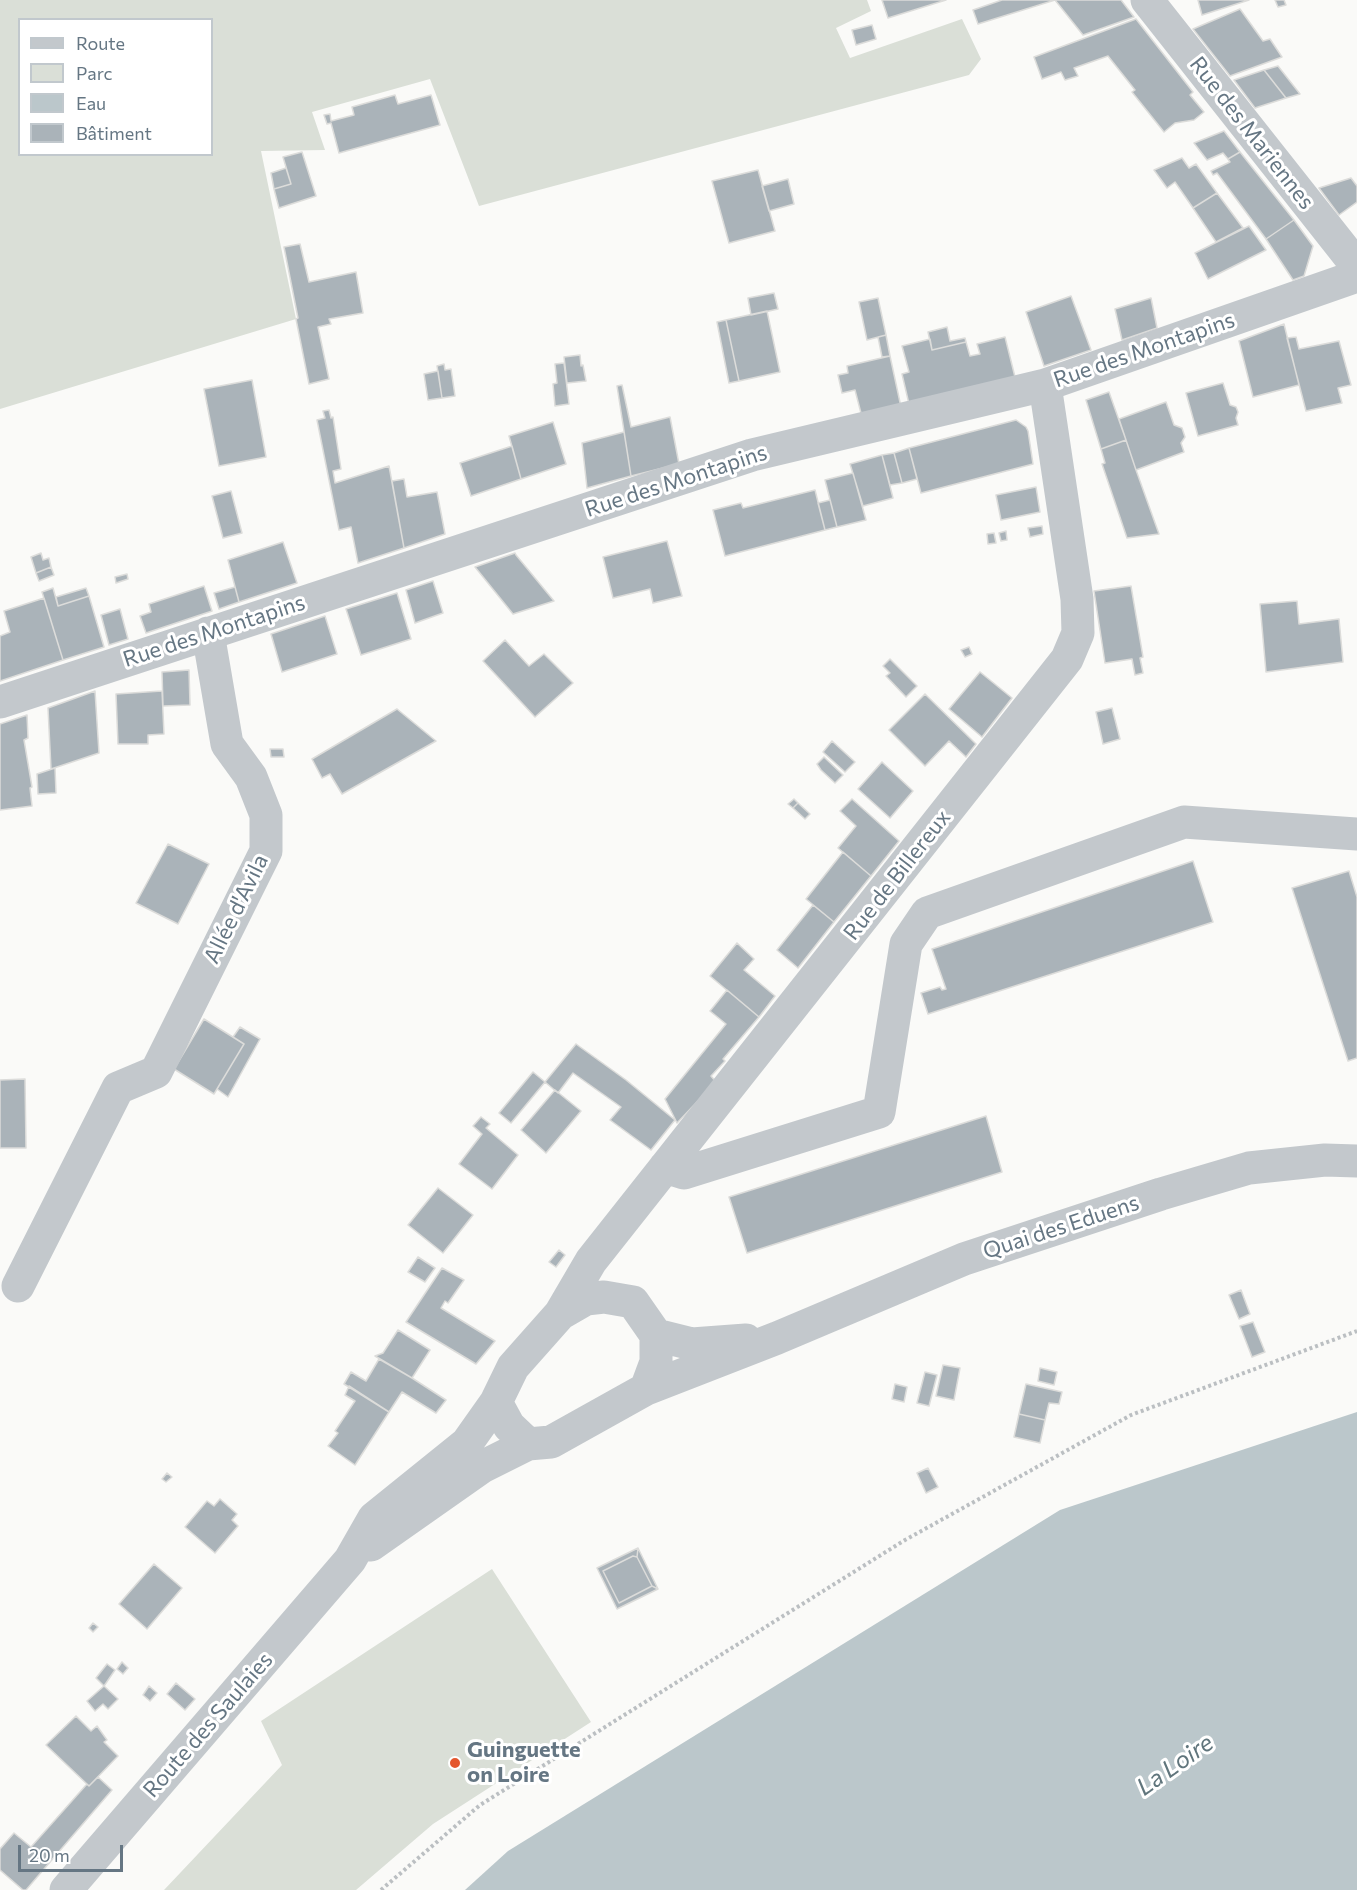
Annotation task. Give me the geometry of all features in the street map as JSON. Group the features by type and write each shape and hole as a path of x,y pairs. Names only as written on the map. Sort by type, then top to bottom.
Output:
{"street":[{"name":"Rue des Mariennes","path":"1147,0 1357,266"},
{"name":"Rue des Montapins","path":"0,702 752,455 1045,385 1357,276"},
{"name":"Rue de Billereux","path":"560,1314 591,1261 1067,660 1078,633 1077,599 1045,385"},
{"name":"Allée d'Avila","path":"18,1286 118,1088 156,1072 266,851 266,815 251,777 227,744 208,633"},
{"path":"665,1167 684,1173 879,1112 906,944 927,913 1184,822 1357,834"},
{"name":"Quai des Eduens","path":"646,1389 777,1338 964,1260 1161,1194 1250,1168 1325,1160 1357,1161"},
{"path":"604,1297 633,1302 656,1335 656,1362 646,1389 551,1442 528,1444 509,1426 496,1402 513,1367 560,1314 586,1299 604,1297"},
{"name":"Quai des Eduens","path":"656,1335 692,1344 777,1338"},
{"name":"Route des Saulaies","path":"66,1890 350,1560 374,1518 467,1443 496,1402"},
{"name":"Route des Saulaies","path":"350,1560 482,1467 528,1444"}],"path":[{"path":"381,1890 480,1805 906,1540 1131,1415 1357,1331"}],"green space":[{"path":"0,0 867,0 871,11 836,28 850,58 962,19 981,59 969,75 479,206 430,79 312,112 325,150 261,151 296,319 0,409"},
{"path":"492,1569 591,1722 433,1824 356,1890 164,1890 282,1765 261,1721"}],"water":[{"name":"La Loire","path":"1357,1412 1357,1890 465,1890 508,1851 1060,1510"}],"building":[{"path":"882,0 946,0 888,18"},
{"path":"1002,0 1055,0 978,24 973,10"},
{"path":"1055,0 1121,0 1134,17 1083,35"},
{"path":"1198,0 1249,0 1202,15"},
{"path":"1275,0 1284,0 1286,5 1278,7"},
{"path":"1240,9 1263,41 1270,39 1282,57 1230,76 1193,29"},
{"path":"1136,19 1193,92 1190,95 1204,112 1194,120 1175,123 1164,132 1132,92 1135,90 1108,56 1074,68 1078,76 1065,80 1061,72 1042,79 1034,57"},
{"path":"872,25 876,39 856,45 852,30"},
{"path":"1278,66 1300,94 1286,98 1264,70"},
{"path":"1264,70 1286,98 1255,108 1234,80"},
{"path":"395,95 398,104 431,95 440,125 339,153 331,123 327,124 324,115 330,114 331,121 354,115 352,107"},
{"path":"1224,131 1240,152 1228,159 1223,153 1207,160 1194,143"},
{"path":"302,152 316,196 279,208 274,189 291,184 283,157"},
{"path":"1240,152 1294,220 1266,239 1217,173 1213,175 1211,171 1230,162 1228,159"},
{"path":"1182,158 1189,168 1196,164 1217,193 1193,208 1175,182 1167,188 1154,170"},
{"path":"286,168 291,184 274,189 271,173"},
{"path":"758,170 775,231 729,243 712,181"},
{"path":"1351,178 1357,186 1357,202 1339,215 1319,188"},
{"path":"788,179 794,204 769,211 762,186"},
{"path":"1217,193 1243,228 1216,242 1193,208"},
{"path":"1294,220 1313,246 1304,276 1293,280 1266,239"},
{"path":"1249,226 1266,250 1208,279 1195,253"},
{"path":"300,244 309,282 356,272 363,313 329,319 331,324 318,327 329,379 309,384 284,247"},
{"path":"774,293 778,309 751,315 748,298"},
{"path":"1071,296 1091,350 1044,366 1026,312"},
{"path":"878,298 886,335 867,340 859,302"},
{"path":"1151,298 1157,328 1122,340 1115,309"},
{"path":"767,311 780,372 739,381 726,320"},
{"path":"726,320 739,381 729,383 717,322"},
{"path":"1284,324 1299,385 1253,397 1239,341"},
{"path":"947,327 950,341 965,338 966,342 932,350 928,332"},
{"path":"886,335 890,356 882,357 878,337"},
{"path":"1005,337 1015,377 909,404 902,374 909,372 902,346 930,339 932,350 966,342 970,356 980,354 977,344"},
{"path":"1296,337 1299,349 1339,341 1351,385 1338,388 1342,403 1306,411 1287,338"},
{"path":"580,355 586,381 567,383 564,357"},
{"path":"890,356 901,407 862,417 855,390 842,393 838,375 848,373 847,366"},
{"path":"564,363 569,404 555,406 553,384 557,383 555,364"},
{"path":"444,364 445,370 451,369 455,396 442,398 437,366"},
{"path":"438,371 442,398 428,400 424,374"},
{"path":"252,380 266,457 219,466 204,389"},
{"path":"1223,383 1230,405 1236,407 1238,412 1236,418 1238,425 1198,436 1186,393"},
{"path":"622,385 631,427 670,417 679,464 631,476 617,386"},
{"path":"1109,392 1126,440 1101,449 1086,400"},
{"path":"1166,402 1174,425 1182,428 1185,437 1181,443 1184,452 1136,470 1119,419"},
{"path":"329,410 331,418 333,417 341,469 333,471 335,483 389,466 404,548 358,563 351,527 339,530 317,420 325,418 323,411"},
{"path":"1016,420 1028,431 1033,464 921,493 909,448"},
{"path":"553,422 566,464 521,479 509,436"},
{"path":"624,432 631,476 587,488 582,443"},
{"path":"1126,440 1159,534 1127,538 1102,464 1105,463 1101,449"},
{"path":"512,446 521,479 471,496 460,463"},
{"path":"909,448 917,479 902,483 894,453"},
{"path":"894,453 902,483 890,485 882,455"},
{"path":"882,455 893,498 863,506 850,464"},
{"path":"853,473 866,520 837,527 825,480"},
{"path":"404,479 407,497 437,492 445,534 404,548 392,481"},
{"path":"1036,487 1040,512 1001,520 996,495"},
{"path":"815,490 825,530 725,556 713,510 741,503 743,508"},
{"path":"231,491 242,533 223,538 212,496"},
{"path":"830,500 837,527 825,530 818,503"},
{"path":"1042,526 1043,534 1030,537 1028,528"},
{"path":"1006,531 1007,540 1001,541 999,533"},
{"path":"994,533 996,543 988,544 987,534"},
{"path":"667,541 682,596 653,603 650,589 613,598 603,557"},
{"path":"283,542 297,583 239,602 228,560"},
{"path":"41,553 43,560 49,558 51,567 36,573 31,557"},
{"path":"515,553 554,601 513,614 475,567"},
{"path":"51,567 54,575 39,581 36,573"},
{"path":"127,574 128,579 116,583 115,577"},
{"path":"433,581 443,613 415,623 406,590"},
{"path":"204,586 212,611 146,633 140,616 151,612 149,604"},
{"path":"1131,586 1143,657 1140,658 1143,673 1135,675 1132,659 1105,663 1094,591"},
{"path":"235,587 239,602 219,609 214,593"},
{"path":"53,588 58,606 89,596 104,647 63,660 42,592"},
{"path":"86,588 89,596 58,606 56,597"},
{"path":"397,593 411,639 361,655 346,609"},
{"path":"44,598 63,660 0,681 0,636 10,632 4,611"},
{"path":"1297,601 1299,624 1339,619 1343,662 1266,672 1260,604"},
{"path":"120,609 128,639 109,645 101,615"},
{"path":"325,616 337,654 282,672 271,634"},
{"path":"505,640 529,666 544,654 573,683 535,717 483,661"},
{"path":"969,647 972,654 965,657 961,650"},
{"path":"890,659 917,686 906,697 886,676 890,673 883,666"},
{"path":"189,670 190,705 163,706 162,672"},
{"path":"980,672 1012,698 982,737 949,709"},
{"path":"95,691 99,753 51,769 48,708"},
{"path":"162,691 164,734 148,735 148,744 118,744 116,694"},
{"path":"925,694 976,744 966,757 949,741 925,766 889,730"},
{"path":"1112,708 1120,739 1103,744 1096,712"},
{"path":"397,709 436,741 342,794 330,774 322,778 312,759"},
{"path":"27,715 28,738 24,740 32,787 30,788 32,806 0,810 0,724"},
{"path":"832,741 855,762 845,772 823,752"},
{"path":"270,749 283,749 284,757 271,757"},
{"path":"824,757 843,775 835,783 817,764"},
{"path":"882,762 913,791 890,818 858,789"},
{"path":"55,768 56,793 38,794 37,774"},
{"path":"794,799 798,803 793,808 788,804"},
{"path":"852,799 899,841 871,876 838,848 856,826 840,811"},
{"path":"798,803 810,814 805,819 793,808"},
{"path":"168,844 209,864 178,924 136,903"},
{"path":"843,852 871,876 834,922 806,899"},
{"path":"1193,861 1213,922 928,1014 921,993 940,987 942,990 946,989 932,949"},
{"path":"1349,871 1357,897 1357,1058 1348,1061 1292,888"},
{"path":"813,905 834,922 798,968 777,950"},
{"path":"737,943 754,959 744,970 775,996 759,1017 710,976"},
{"path":"727,990 759,1017 711,1076 716,1082 677,1123 665,1099 726,1024 710,1011"},
{"path":"204,1019 244,1044 214,1094 174,1069"},
{"path":"240,1027 260,1039 228,1097 217,1089 244,1044 233,1037"},
{"path":"576,1044 626,1080 675,1120 651,1150 610,1120 621,1107 573,1073 558,1093 545,1082"},
{"path":"533,1072 545,1082 511,1123 499,1113"},
{"path":"25,1079 26,1148 0,1148 0,1080"},
{"path":"555,1090 581,1111 546,1153 521,1130"},
{"path":"986,1116 1002,1172 747,1253 729,1197"},
{"path":"481,1117 490,1124 486,1128 518,1155 492,1189 459,1164 482,1134 473,1126"},
{"path":"438,1188 473,1215 443,1253 408,1225"},
{"path":"559,1250 565,1255 556,1267 549,1262"},
{"path":"418,1257 435,1268 425,1282 408,1272"},
{"path":"442,1268 464,1280 448,1303 445,1301 441,1308 495,1341 476,1364 406,1322"},
{"path":"1241,1290 1250,1314 1239,1319 1229,1295"},
{"path":"1253,1322 1265,1352 1252,1357 1240,1326"},
{"path":"398,1330 430,1350 412,1378 375,1356 383,1353"},
{"path":"379,1359 446,1400 436,1413 402,1392 389,1412 344,1384 351,1372 366,1381"},
{"path":"943,1365 960,1368 954,1400 936,1396"},
{"path":"1040,1368 1057,1372 1054,1385 1038,1381"},
{"path":"925,1372 937,1375 929,1406 917,1403"},
{"path":"895,1384 907,1387 904,1402 892,1399"},
{"path":"1026,1384 1062,1392 1059,1404 1049,1403 1045,1420 1019,1414"},
{"path":"349,1386 389,1412 355,1465 328,1446 338,1433 335,1431 355,1401 345,1395"},
{"path":"1019,1414 1045,1420 1040,1443 1014,1437"},
{"path":"928,1468 938,1487 926,1493 917,1473"},
{"path":"167,1473 172,1477 166,1482 162,1479"},
{"path":"220,1499 237,1514 232,1520 238,1526 215,1553 185,1527 207,1501 214,1506"},
{"path":"638,1548 637,1557 633,1556 603,1571 619,1603 652,1586 658,1589 617,1609 597,1568"},
{"path":"638,1548 658,1589 652,1586 637,1557"},
{"path":"633,1556 637,1557 652,1586 619,1603 603,1571"},
{"path":"154,1564 182,1588 147,1629 119,1604"},
{"path":"93,1623 98,1627 93,1632 89,1628"},
{"path":"122,1662 128,1668 123,1674 117,1669"},
{"path":"107,1664 115,1670 104,1686 96,1678"},
{"path":"176,1683 195,1699 185,1710 167,1694"},
{"path":"104,1686 118,1699 108,1709 103,1704 95,1711 87,1701"},
{"path":"149,1686 157,1693 150,1701 143,1695"},
{"path":"76,1716 91,1731 97,1726 107,1740 104,1742 118,1756 89,1786 46,1745"},
{"path":"98,1777 112,1790 26,1890 23,1890 0,1870 0,1849 14,1833 31,1847 87,1784 89,1786"}],"place":[{"name":"Guinguette on Loire","path":"455,1763"}]}
